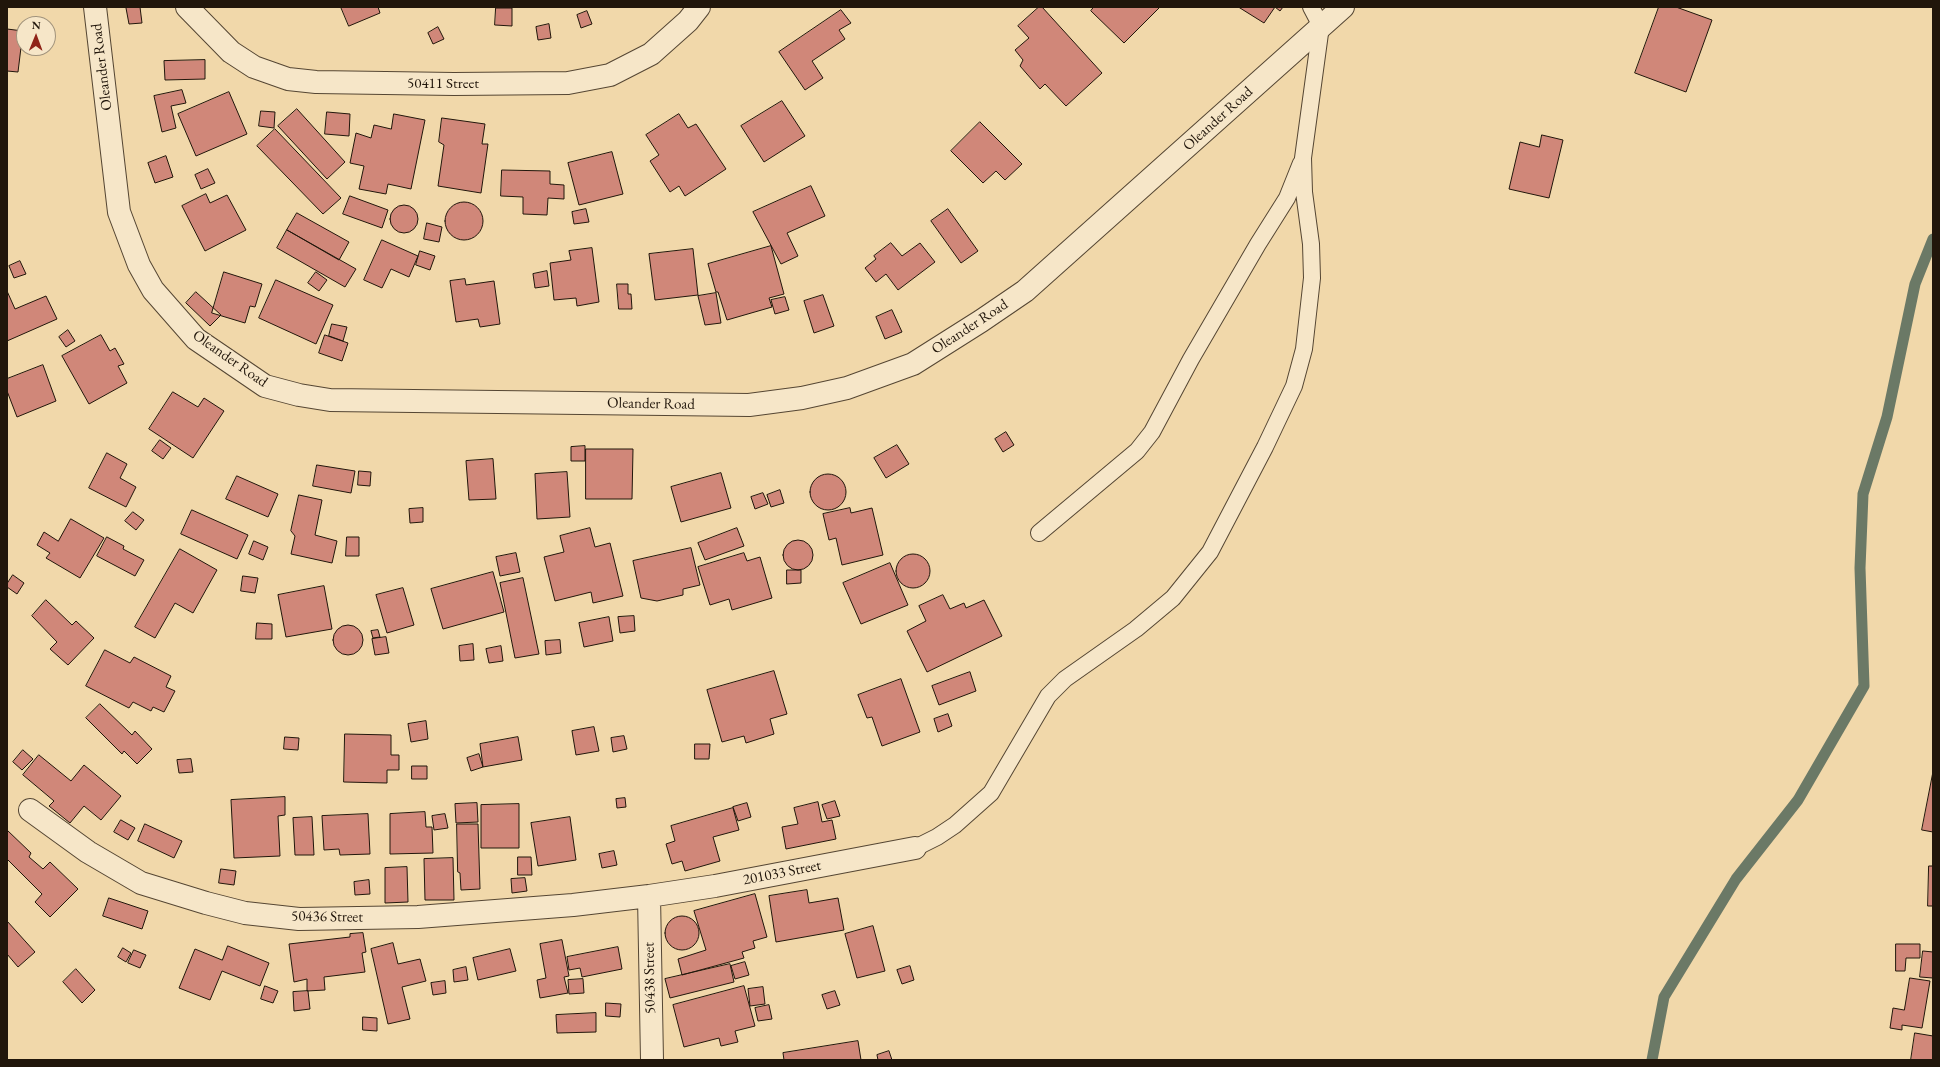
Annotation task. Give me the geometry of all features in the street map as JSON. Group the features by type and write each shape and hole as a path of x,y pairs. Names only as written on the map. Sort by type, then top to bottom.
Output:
{"street":[{"name":"Oleander Road","path":"95,7 119,212 139,265 153,290 196,339 265,386 299,395 330,400 749,405 802,398 847,388 913,364 981,321 1025,291 1343,7"},
{"name":"50411 Street","path":"187,7 231,52 254,67 288,79 316,82 454,84 568,83 610,75 651,54 688,21 699,7"},
{"name":"50436 Street","path":"30,810 88,852 141,883 206,903 245,913 299,919 418,917 573,905 649,896"},
{"name":"201033 Street","path":"649,896 715,886 915,848"},
{"name":"50438 Street","path":"649,896 652,1060"}],"lane":[{"path":"915,848 937,837 955,825 991,793 1048,696 1079,668 1136,629 1173,598 1210,552 1265,447 1294,386 1304,349 1312,278 1311,244 1304,192 1302,158 1321,26 1311,7"},
{"path":"1039,533 1137,451 1152,432 1191,359 1258,244 1287,198 1302,158"}],"building":[{"path":"140,7 142,23 129,24 126,8"},
{"path":"341,7 378,7 380,13 349,26"},
{"path":"1039,7 1042,7 1102,73 1066,106 1045,84 1040,89 1020,66 1023,60 1015,50 1029,38 1018,26"},
{"path":"1094,7 1160,7 1124,43 1091,11"},
{"path":"1275,7 1264,23 1240,8"},
{"path":"1275,7 1283,7 1280,11"},
{"path":"1659,7 1676,7 1712,20 1686,92 1635,73"},
{"path":"496,8 512,8 512,26 495,25"},
{"path":"841,10 851,23 839,30 845,39 812,61 823,78 805,90 779,52"},
{"path":"587,11 592,24 581,28 577,15"},
{"path":"549,24 551,38 538,40 536,27"},
{"path":"438,27 444,39 433,44 428,33"},
{"path":"7,29 16,30 16,56 20,56 18,72 7,71"},
{"path":"205,60 205,79 165,80 164,61"},
{"path":"182,90 186,103 171,106 176,128 162,132 154,96"},
{"path":"229,92 247,134 196,156 178,114"},
{"path":"782,101 805,136 764,162 741,126"},
{"path":"297,109 345,162 327,179 278,126"},
{"path":"261,111 275,112 274,128 259,126"},
{"path":"327,112 350,114 349,136 325,134"},
{"path":"394,114 425,120 411,189 388,184 386,194 359,189 364,166 350,163 356,133 371,138 374,125 391,129"},
{"path":"679,114 688,128 696,124 726,169 685,196 679,186 670,192 650,161 659,155 646,135"},
{"path":"442,118 485,124 482,144 488,144 481,193 438,186 444,145 439,142"},
{"path":"980,122 1022,164 1005,180 996,171 983,183 951,151"},
{"path":"275,129 341,198 323,214 257,146"},
{"path":"1542,135 1563,140 1549,198 1509,189 1520,142 1539,147"},
{"path":"612,152 623,194 579,205 568,163"},
{"path":"166,156 173,177 155,183 148,163"},
{"path":"208,169 215,183 201,189 195,175"},
{"path":"502,170 550,171 550,184 564,185 564,199 548,198 547,215 523,214 523,197 501,196"},
{"path":"811,186 825,216 787,233 798,256 781,264 753,212"},
{"path":"206,194 210,203 227,195 246,230 205,251 182,206"},
{"path":"350,196 388,210 382,228 343,214"},
{"path":"460,202 468,202 478,207 482,214 482,228 478,235 468,240 460,240 450,235 448,232 445,225 445,217 450,207 453,205"},
{"path":"404,205 414,209 418,219 414,229 404,233 394,229 390,219 394,209"},
{"path":"586,209 589,222 574,224 572,212"},
{"path":"948,209 978,251 961,263 931,221"},
{"path":"297,213 349,242 339,260 287,230"},
{"path":"427,223 442,227 439,242 424,239"},
{"path":"287,230 356,269 345,287 277,248"},
{"path":"382,240 418,256 409,277 391,269 382,288 364,280"},
{"path":"891,243 902,256 920,243 935,262 898,290 886,274 876,282 865,268 876,259 874,256"},
{"path":"771,246 784,294 769,298 772,307 727,320 718,292 716,292 708,264"},
{"path":"592,248 599,302 577,306 576,298 554,300 550,263 571,260 569,251"},
{"path":"693,249 698,295 655,300 649,254"},
{"path":"420,251 435,256 430,270 416,265"},
{"path":"20,261 26,274 14,278 9,266"},
{"path":"547,271 549,286 535,288 533,274"},
{"path":"224,272 262,284 255,307 250,306 245,323 212,313"},
{"path":"316,272 327,280 319,291 308,283"},
{"path":"465,279 466,285 494,281 500,324 480,327 478,319 456,322 450,281"},
{"path":"276,280 333,305 316,344 259,318"},
{"path":"617,284 628,284 628,294 631,294 632,309 619,309"},
{"path":"7,291 15,309 46,296 57,319 7,341"},
{"path":"196,292 221,315 210,326 186,303"},
{"path":"716,293 721,323 705,325 698,296"},
{"path":"823,295 834,326 814,333 804,301"},
{"path":"785,297 789,310 775,314 771,300"},
{"path":"892,310 902,332 885,339 876,317"},
{"path":"332,324 347,327 343,341 329,336"},
{"path":"68,330 75,341 66,347 59,337"},
{"path":"101,335 110,351 115,348 124,364 118,366 127,383 89,404 62,356"},
{"path":"325,335 348,343 342,361 319,353"},
{"path":"43,365 56,401 17,417 7,391 7,379"},
{"path":"173,392 198,407 204,398 224,411 193,458 149,429"},
{"path":"1006,432 1014,445 1003,452 995,439"},
{"path":"160,440 171,448 163,459 152,451"},
{"path":"897,445 909,464 886,478 874,458"},
{"path":"585,446 585,461 571,461 571,447"},
{"path":"586,449 633,449 632,499 586,499"},
{"path":"107,453 127,464 120,478 136,487 126,507 89,488"},
{"path":"493,459 496,499 469,500 466,461"},
{"path":"317,465 355,471 351,493 313,486"},
{"path":"359,471 371,472 370,486 358,485"},
{"path":"567,472 570,517 537,519 535,474"},
{"path":"721,473 731,508 681,522 671,487"},
{"path":"831,474 841,479 845,485 845,499 841,505 835,509 825,510 815,505 811,499 810,489 815,479 821,475"},
{"path":"237,476 278,494 268,517 226,499"},
{"path":"780,490 784,503 771,507 767,495"},
{"path":"763,493 768,504 755,509 751,497"},
{"path":"299,495 322,500 315,535 337,541 332,563 291,554 295,536 291,531"},
{"path":"423,508 423,522 410,523 409,509"},
{"path":"850,508 851,513 872,508 883,555 842,565 836,538 829,540 823,514"},
{"path":"192,510 248,535 237,559 181,534"},
{"path":"133,512 144,520 136,530 125,521"},
{"path":"71,519 104,538 80,578 46,558 50,553 37,545 44,532 58,541"},
{"path":"590,528 595,547 610,543 623,596 593,603 591,592 555,601 544,557 564,552 560,536"},
{"path":"737,528 744,546 705,560 698,543"},
{"path":"107,537 124,546 123,549 144,560 135,576 97,556"},
{"path":"347,537 359,537 359,556 346,556"},
{"path":"798,540 804,541 812,549 812,561 804,569 798,570 792,569 784,561 783,555 784,549 792,541"},
{"path":"254,541 268,547 263,560 249,554"},
{"path":"691,548 700,585 683,589 683,595 657,601 641,598 633,561"},
{"path":"180,549 217,570 193,613 175,603 155,638 135,627"},
{"path":"516,553 520,572 500,576 496,557"},
{"path":"744,553 747,561 760,557 772,598 732,610 729,599 710,605 698,567"},
{"path":"910,554 916,554 925,559 929,565 929,577 925,583 916,588 910,588 901,583 896,574 896,568 901,559"},
{"path":"890,563 908,605 861,624 843,583"},
{"path":"787,570 801,570 801,583 787,584"},
{"path":"493,572 504,612 443,629 431,589"},
{"path":"13,575 24,583 17,594 7,587 7,584"},
{"path":"243,576 258,578 255,593 241,591"},
{"path":"523,578 539,654 515,658 500,583"},
{"path":"324,586 332,629 286,637 278,595"},
{"path":"403,588 414,625 387,633 376,595"},
{"path":"943,595 950,609 964,603 966,608 984,600 1002,636 927,672 907,631 926,621 919,606"},
{"path":"46,600 72,625 76,621 94,638 68,665 50,649 57,642 32,616"},
{"path":"634,616 635,631 620,633 618,617"},
{"path":"609,617 613,641 584,647 579,623"},
{"path":"257,623 272,624 272,639 256,639"},
{"path":"348,625 354,626 362,634 362,646 354,654 348,655 342,654 334,646 333,640 334,634 342,626"},
{"path":"378,630 380,637 373,638 371,631"},
{"path":"386,637 389,653 375,655 372,639"},
{"path":"560,640 561,653 546,655 545,641"},
{"path":"473,644 474,660 460,661 459,646"},
{"path":"501,646 503,661 489,663 486,649"},
{"path":"105,650 130,663 134,657 171,676 166,687 175,691 164,712 153,707 151,711 133,702 129,708 86,686"},
{"path":"774,671 787,714 770,719 774,734 746,743 744,736 722,742 707,690"},
{"path":"970,672 976,691 939,705 932,686"},
{"path":"901,679 920,732 882,746 872,717 867,718 858,695"},
{"path":"100,704 132,735 135,731 152,749 137,764 124,751 122,754 86,718"},
{"path":"948,714 952,726 938,732 934,719"},
{"path":"426,721 428,739 411,742 408,724"},
{"path":"594,727 599,751 576,755 572,731"},
{"path":"345,734 391,735 391,755 399,755 399,770 387,770 387,783 344,782"},
{"path":"624,736 627,749 613,752 611,738"},
{"path":"285,737 299,738 298,750 284,749"},
{"path":"518,737 522,760 483,767 480,744"},
{"path":"695,744 710,744 709,759 695,759"},
{"path":"23,750 33,759 22,770 13,762"},
{"path":"479,754 483,767 471,771 467,758"},
{"path":"39,755 71,781 84,765 121,796 101,820 84,806 70,823 49,806 54,801 23,775"},
{"path":"191,759 193,772 179,773 177,760"},
{"path":"412,766 427,766 427,779 412,779"},
{"path":"1933,772 1933,832 1922,830"},
{"path":"285,797 285,815 278,816 280,856 234,858 231,800"},
{"path":"625,798 626,807 617,808 616,799"},
{"path":"835,801 840,816 827,819 822,805"},
{"path":"818,802 822,822 832,820 836,839 786,849 782,827 798,824 794,808"},
{"path":"477,803 478,822 456,823 455,804"},
{"path":"747,803 751,817 738,821 733,807"},
{"path":"519,804 519,848 481,848 481,805"},
{"path":"733,808 739,830 713,837 720,861 685,871 682,861 672,864 666,844 675,841 671,826"},
{"path":"425,812 426,827 432,827 433,853 390,854 390,814"},
{"path":"368,814 370,854 340,855 339,849 324,850 322,816"},
{"path":"445,814 448,828 434,830 432,816"},
{"path":"312,817 314,855 295,855 293,818"},
{"path":"570,817 576,860 538,866 531,823"},
{"path":"121,820 135,828 128,840 114,832"},
{"path":"145,824 182,841 174,858 138,841"},
{"path":"457,824 478,824 480,889 461,890 460,873 458,872"},
{"path":"7,830 31,853 29,857 43,869 50,862 78,889 50,917 35,902 42,894 7,859"},
{"path":"614,851 617,865 602,868 599,854"},
{"path":"518,857 531,857 532,875 518,875"},
{"path":"453,858 454,900 425,900 424,859"},
{"path":"1929,866 1933,866 1933,906 1928,906"},
{"path":"407,867 408,902 385,903 385,868"},
{"path":"221,869 236,871 234,885 219,883"},
{"path":"525,878 527,891 512,893 511,879"},
{"path":"369,880 370,894 355,895 354,882"},
{"path":"807,890 809,903 838,898 844,930 776,942 769,896"},
{"path":"755,894 767,937 753,941 755,948 742,952 744,958 682,975 678,959 706,950 694,911"},
{"path":"109,898 148,911 142,929 103,916"},
{"path":"679,916 685,916 689,917 696,923 699,933 698,940 692,947 685,950 679,950 675,949 668,943 665,936 665,930 666,926 672,919"},
{"path":"7,921 35,952 18,967 7,954"},
{"path":"873,926 885,971 857,978 845,934"},
{"path":"363,933 366,952 362,953 365,972 324,977 325,990 307,991 307,979 294,982 289,944 350,937 350,934"},
{"path":"562,940 569,976 564,977 568,993 540,998 537,980 546,978 540,944"},
{"path":"393,943 398,964 420,959 426,981 402,987 410,1019 388,1024 371,949"},
{"path":"1896,944 1920,944 1920,958 1906,958 1905,971 1896,971"},
{"path":"228,946 269,963 260,986 222,971 210,1000 179,988 195,949 222,960"},
{"path":"618,947 622,969 582,977 580,968 569,970 567,957"},
{"path":"123,948 131,953 126,962 118,957"},
{"path":"510,949 516,971 478,980 473,958"},
{"path":"134,950 146,955 140,968 128,963"},
{"path":"1923,951 1933,952 1933,978 1920,977"},
{"path":"745,962 749,975 735,979 731,966"},
{"path":"730,964 734,982 670,998 665,979"},
{"path":"910,966 914,980 902,984 897,970"},
{"path":"466,967 468,980 454,982 453,970"},
{"path":"76,969 95,990 82,1003 63,982"},
{"path":"1910,978 1930,981 1922,1028 1902,1025 1902,1030 1890,1028 1893,1008 1904,1010"},
{"path":"583,979 584,993 569,994 568,980"},
{"path":"445,981 446,993 433,995 431,983"},
{"path":"265,986 278,991 273,1003 261,999"},
{"path":"744,986 755,1026 735,1031 738,1042 721,1046 719,1038 684,1047 673,1005"},
{"path":"763,987 765,1004 750,1006 748,989"},
{"path":"308,991 310,1009 294,1011 293,992"},
{"path":"835,991 840,1005 827,1009 822,995"},
{"path":"606,1003 621,1004 620,1017 606,1016"},
{"path":"769,1005 772,1019 758,1021 755,1008"},
{"path":"596,1013 596,1032 557,1033 556,1015"},
{"path":"363,1017 377,1018 377,1031 363,1030"},
{"path":"1915,1033 1933,1036 1933,1060 1911,1060"},
{"path":"858,1041 861,1060 784,1060 783,1053"},
{"path":"889,1051 892,1060 878,1060 877,1055"}],"waterway":[{"path":"1652,1060 1664,997 1736,879 1798,800 1864,686 1860,568 1863,494 1887,417 1915,284 1933,239"}]}
